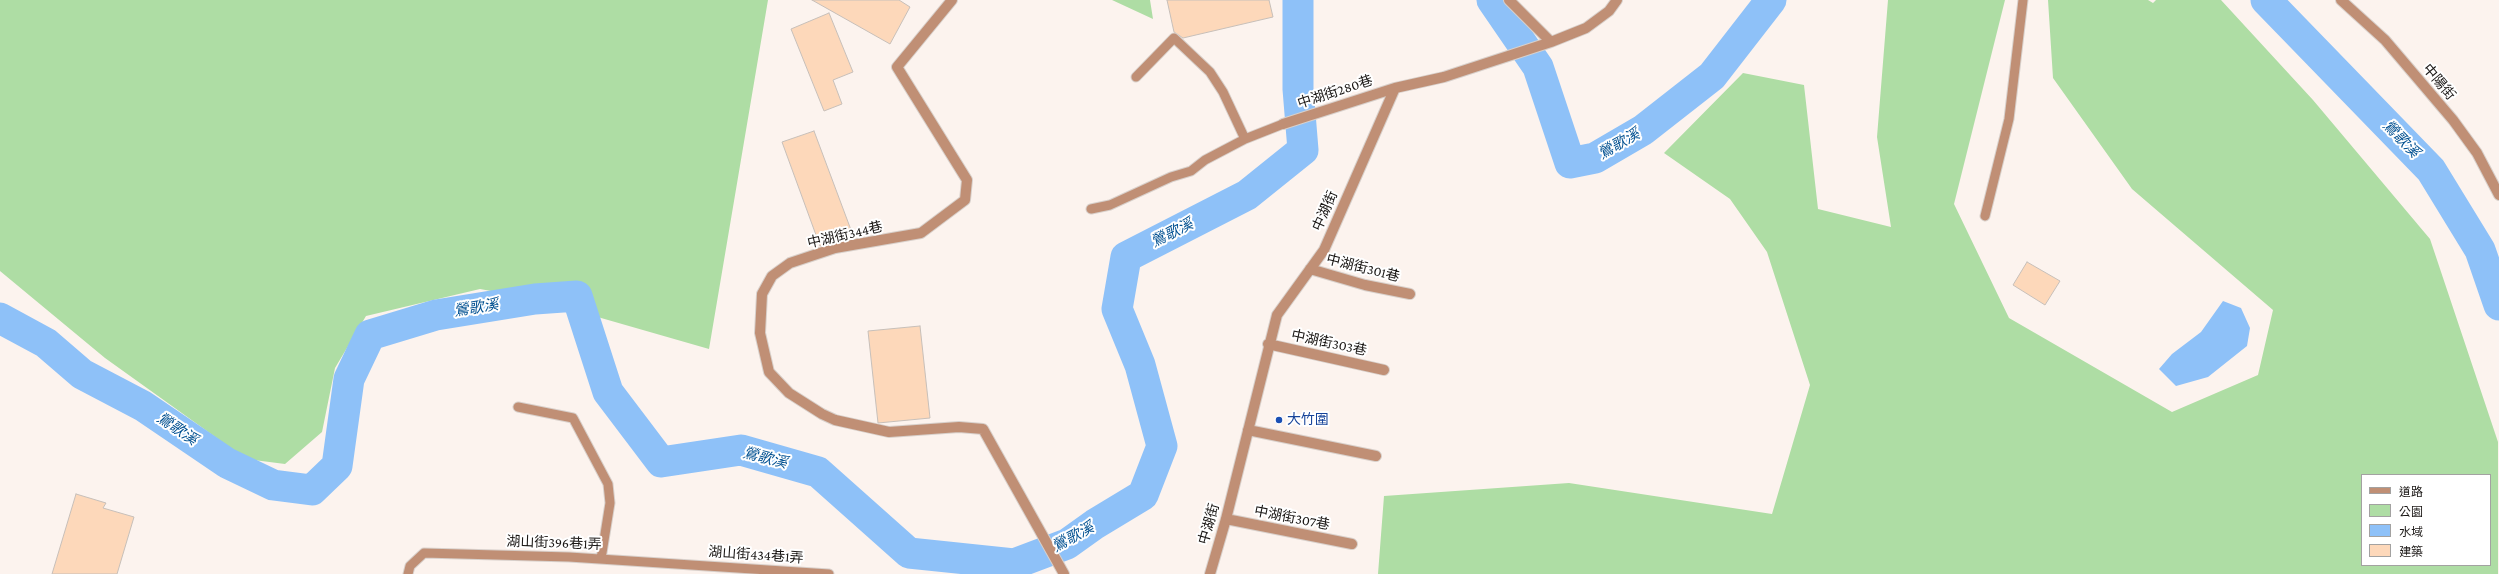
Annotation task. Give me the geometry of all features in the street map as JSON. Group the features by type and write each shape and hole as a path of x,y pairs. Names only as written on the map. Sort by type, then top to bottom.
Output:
{"street":[{"name":"中湖街344巷","path":"952,0 898,67 967,180 965,200 921,234 835,248 790,263 772,276 762,294 760,333 769,372 789,393 822,414 835,420 889,432 959,427 983,429 1064,574"},
{"path":"1509,0 1551,42"},
{"path":"1395,88 1444,77 1551,42 1586,28 1609,11 1617,0"},
{"name":"中陽街","path":"2341,0 2385,40 2453,120 2476,153 2499,195"},
{"name":"中湖街280巷","path":"1283,124 1324,109 1395,88"},
{"name":"中湖街","path":"1210,574 1226,519 1268,344 1277,315 1324,250 1395,88"},
{"name":"中湖街301巷","path":"1310,269 1365,284 1410,294"},
{"name":"中湖街303巷","path":"1268,344 1384,370"},
{"path":"1248,430 1376,456"},
{"name":"中湖街307巷","path":"1226,519 1352,544"}],"lane":[{"path":"1985,216 2009,119 2023,0"},
{"path":"1136,77 1174,38 1210,72 1222,92 1245,139"},
{"path":"1091,209 1110,205 1171,177 1191,171 1205,160 1245,139 1283,124"},
{"path":"518,407 573,418 608,484 610,502 601,559"},
{"name":"湖山街396巷1弄","path":"408,574 410,566 424,553 601,559 682,564"},
{"path":"681,574 682,564"},
{"name":"湖山街434巷1弄","path":"682,564 829,574"}],"green space":[{"path":"0,0 768,0 709,349 535,299 480,289 366,316 335,368 322,432 285,464 246,459 105,358 0,271"},
{"path":"1112,0 1150,0 1153,19"},
{"path":"1888,0 2005,0 1954,204 2009,318 2172,412 2258,375 2273,310 2132,189 2053,78 2048,0 2148,0 2153,3 2156,0 2221,0 2313,100 2430,239 2498,442 2498,574 1378,574 1384,496 1569,483 1772,514 1810,385 1767,252 1730,199 1664,153 1743,73 1804,85 1818,209 1891,227 1877,137"}],"water":[{"path":"2223,301 2241,308 2250,328 2247,346 2208,377 2176,386 2159,369 2172,354 2201,332"}],"building":[{"path":"812,0 899,0 910,7 890,44"},
{"path":"1167,0 1269,0 1273,17 1183,38 1174,32"},
{"path":"829,13 853,72 833,80 842,104 824,111 791,29"},
{"path":"814,131 854,238 820,246 782,142"},
{"path":"2027,262 2060,281 2045,305 2013,285"},
{"path":"920,326 930,418 878,423 868,331"},
{"path":"76,494 106,503 103,508 134,517 117,574 52,574"}],"waterway":[{"name":"鶯歌溪","path":"0,318 46,343 82,374 143,406 227,463 273,485 312,490 337,466 349,379 370,335 436,315 535,299 577,296 608,392 661,462 741,450 818,472 909,553 1014,564 1067,544 1095,524 1143,495 1162,446 1140,365 1117,309 1126,257 1247,195 1303,150 1298,89 1298,0"},
{"name":"鶯歌溪","path":"1492,0 1538,67 1570,163 1595,158 1643,130 1712,76 1771,0"},
{"name":"鶯歌溪","path":"2266,0 2431,170 2480,250 2499,305"}],"place":[{"name":"大竹圍","path":"1279,420"}]}
